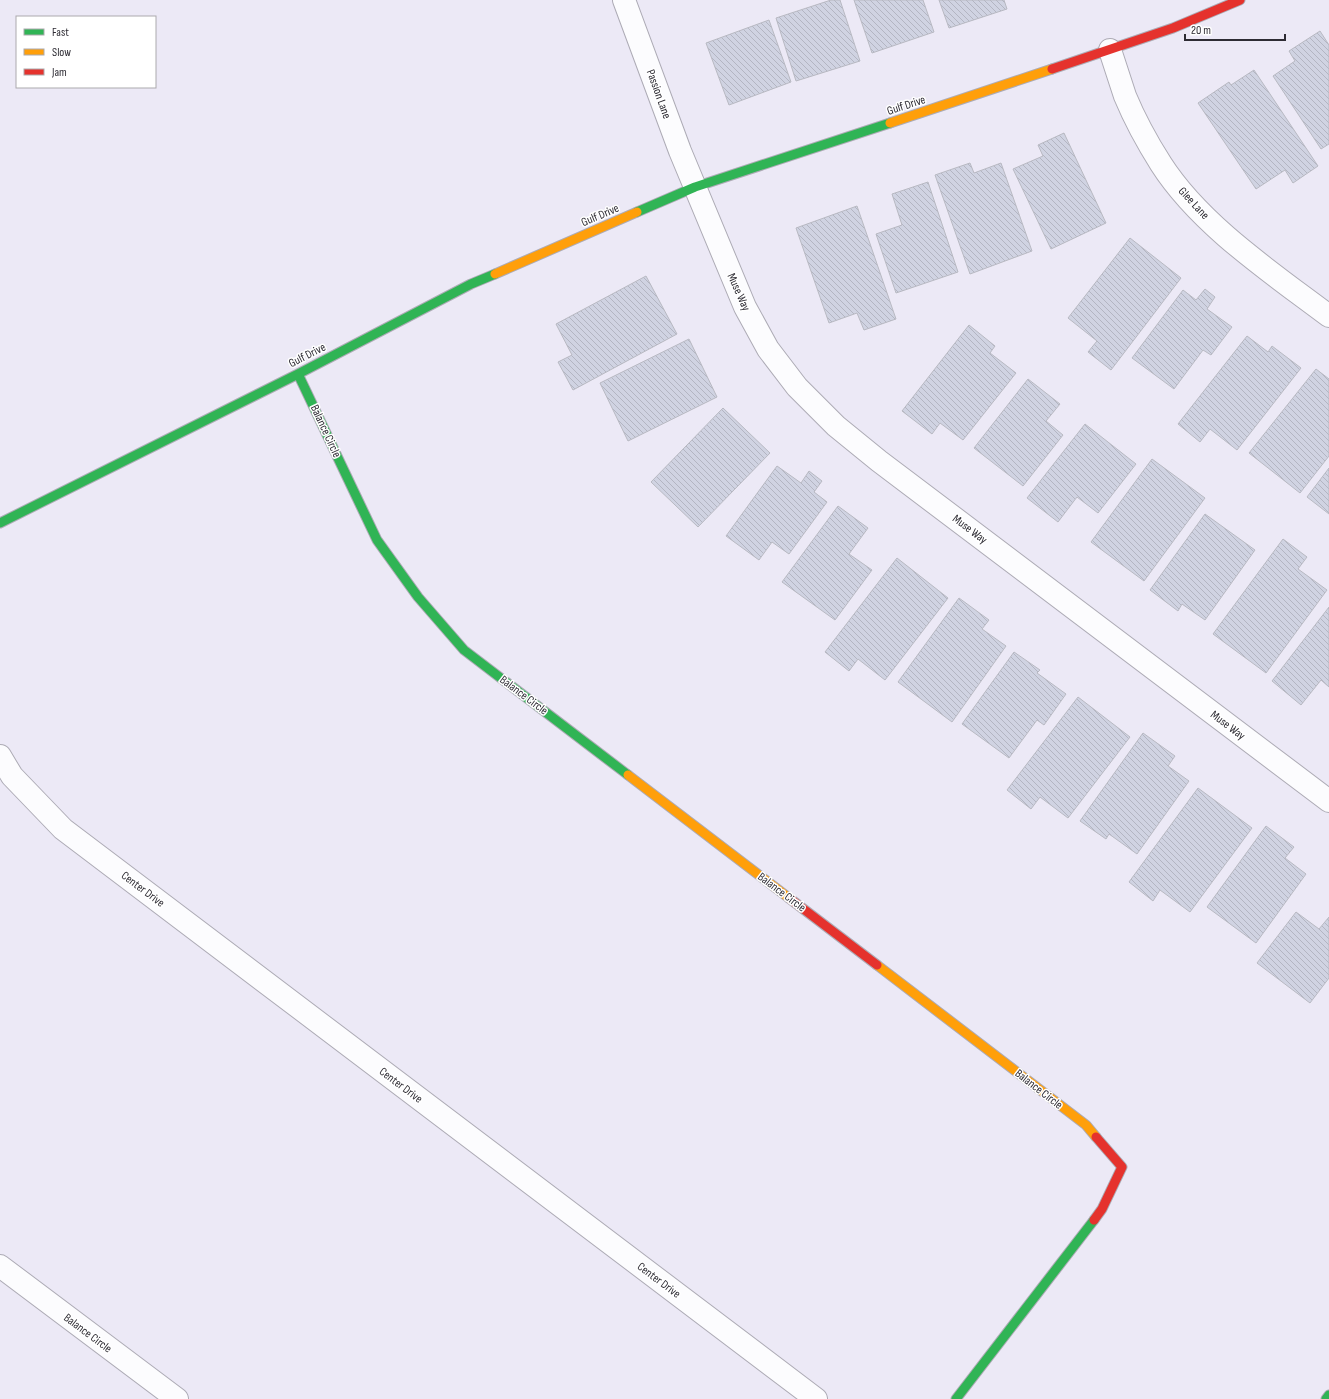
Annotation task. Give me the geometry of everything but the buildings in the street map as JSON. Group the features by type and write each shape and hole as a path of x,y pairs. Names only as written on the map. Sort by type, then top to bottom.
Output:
{"street":[{"name":"Passion Lane","path":"624,0 678,147 695,187"},
{"name":"Gulf Drive","path":"0,523 298,374 471,284 695,187 1110,50 1173,28 1240,0"},
{"name":"Glee Lane","path":"1110,50 1126,97 1142,131 1161,165 1186,196 1212,223 1245,253 1329,316"},
{"name":"Muse Way","path":"695,187 745,307 768,349 797,387 836,426 1329,801"},
{"name":"Balance Circle","path":"298,374 377,540 418,597 464,650 1086,1126 1122,1167 1102,1209 956,1399"},
{"name":"Center Drive","path":"0,756 12,776 63,830 816,1399"},
{"name":"Balance Circle","path":"0,1266 177,1399"},
{"path":"1326,1399 1329,1395"}],"traffic: fast":[{"path":"637,212 695,187 890,123"},
{"path":"0,523 298,374 471,284 495,274"},
{"path":"298,374 377,540 418,597 464,650 628,775"},
{"path":"956,1399 1094,1220"},
{"path":"1326,1399 1329,1395"}],"traffic: slow":[{"path":"890,123 1052,69"},
{"path":"495,274 637,212"},
{"path":"628,775 789,898"},
{"path":"877,965 1086,1125 1096,1137"}],"traffic: jam":[{"path":"1052,69 1173,28 1240,0"},
{"path":"789,898 877,965"},
{"path":"1094,1220 1102,1209 1122,1167 1096,1137"}]}
